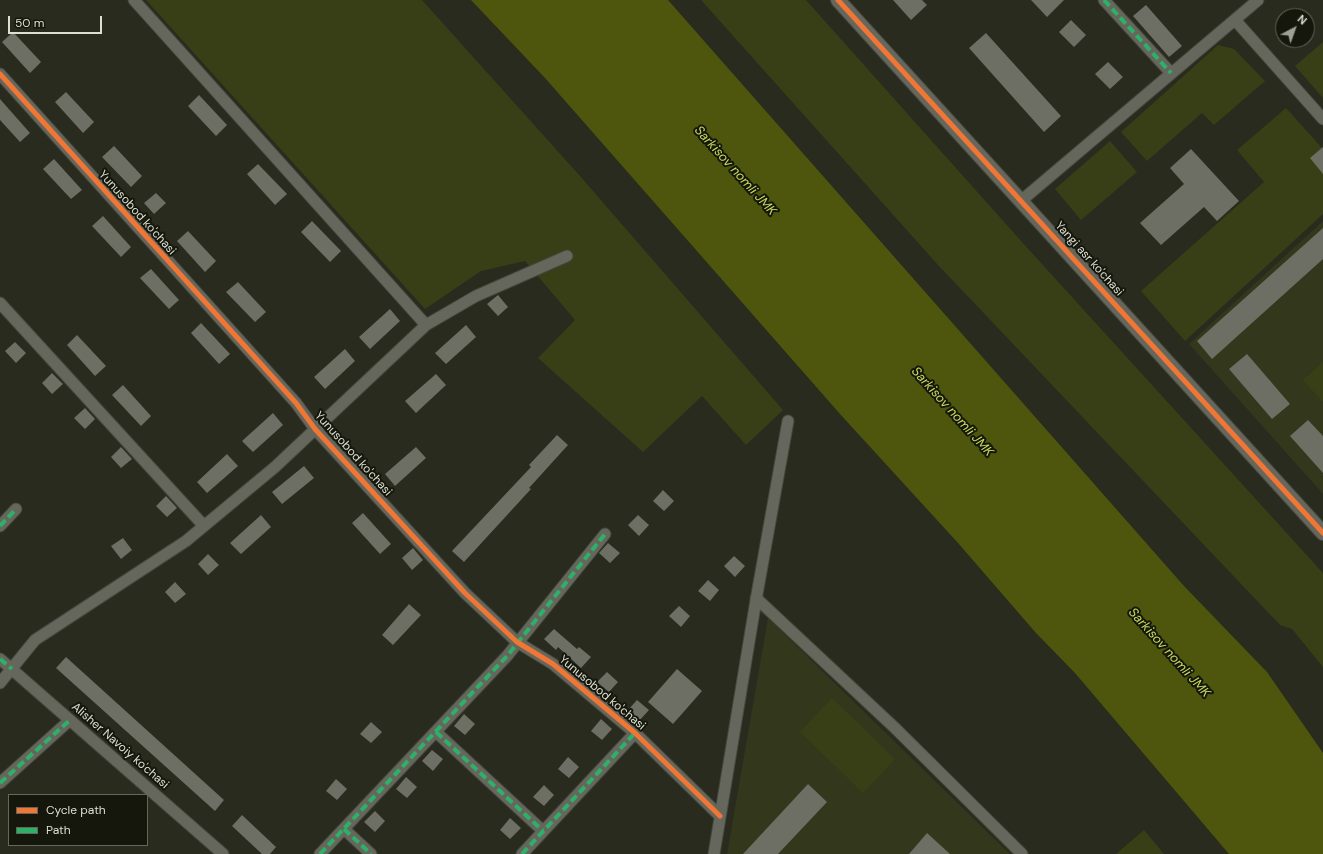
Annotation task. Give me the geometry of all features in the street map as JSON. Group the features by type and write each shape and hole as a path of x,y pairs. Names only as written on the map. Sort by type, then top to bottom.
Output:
{"street":[{"path":"134,0 426,325"},
{"name":"Yangi asr ko'chasi","path":"838,0 1022,200 1323,533"},
{"path":"1104,0 1171,73"},
{"path":"1022,200 1258,0"},
{"path":"1235,20 1323,119"},
{"name":"Yunusobod ko'chasi","path":"0,74 296,403 316,429 464,593 517,642 553,664 635,733 720,816"},
{"path":"0,683 35,640 186,541 275,467 426,325 476,296 567,256"},
{"path":"0,303 204,526"},
{"path":"714,854 756,598 788,421"},
{"path":"0,526 16,509"},
{"path":"320,854 507,656 604,534"},
{"path":"756,598 895,728 1022,854"},
{"name":"Alisher Navoiy ko'chasi","path":"0,659 223,854"},
{"path":"0,783 70,720"},
{"path":"436,732 543,831"},
{"path":"522,854 635,733"},
{"path":"344,829 371,854"}],"shaded area":[{"path":"146,0 422,0 580,176 783,410 746,445 702,396 643,452 538,358 575,320 525,261 481,271 425,309"},
{"path":"701,0 806,0 1022,242 1323,573 1323,667 1292,629 1280,625 938,265"},
{"path":"1323,42 1323,98 1295,66"},
{"path":"1218,45 1234,49 1265,81 1214,125 1202,113 1147,161 1121,132"},
{"path":"1286,108 1323,149 1323,214 1185,341 1141,291 1264,182 1237,150"},
{"path":"1110,141 1137,172 1081,220 1055,189"},
{"path":"1323,221 1323,494 1189,344"},
{"path":"1323,362 1323,402 1303,380"},
{"path":"768,618 1010,854 727,854"},
{"path":"832,698 895,759 863,793 800,732"},
{"path":"1144,830 1164,854 1116,854"}],"water":[{"name":"Sarkisov nomli JMK","path":"471,0 668,0 1184,586 1267,672 1323,753 1323,854 1229,854 1075,673 1036,633 958,543 840,414 545,78"}],"building":[{"path":"893,0 922,0 927,5 911,20"},
{"path":"1031,0 1064,0 1047,17"},
{"path":"1146,5 1182,46 1169,57 1133,16"},
{"path":"1071,20 1086,35 1074,47 1059,32"},
{"path":"13,32 41,62 30,73 2,42"},
{"path":"986,33 1061,116 1044,132 969,48"},
{"path":"1108,62 1123,77 1110,89 1095,74"},
{"path":"66,92 94,122 83,133 55,102"},
{"path":"199,95 227,125 216,136 188,106"},
{"path":"0,99 30,133 20,142 0,120"},
{"path":"114,146 142,176 131,187 102,157"},
{"path":"1323,147 1323,174 1310,158"},
{"path":"1191,149 1239,201 1217,221 1204,207 1161,245 1140,223 1184,184 1170,168"},
{"path":"54,159 82,190 71,199 43,169"},
{"path":"258,164 287,194 275,205 247,174"},
{"path":"156,193 166,203 154,214 144,203"},
{"path":"103,216 131,247 121,257 92,226"},
{"path":"312,221 341,251 330,262 301,232"},
{"path":"1323,228 1323,259 1212,359 1197,341"},
{"path":"188,231 216,261 205,272 177,241"},
{"path":"151,269 179,300 169,309 140,278"},
{"path":"238,282 266,312 255,322 226,292"},
{"path":"498,295 508,307 498,316 487,304"},
{"path":"390,309 400,321 370,349 359,337"},
{"path":"201,323 230,354 219,364 191,333"},
{"path":"466,325 476,337 446,364 435,353"},
{"path":"77,335 106,366 95,376 67,345"},
{"path":"15,342 26,353 16,363 5,351"},
{"path":"345,349 355,361 325,389 314,377"},
{"path":"1247,354 1290,404 1272,419 1229,369"},
{"path":"52,373 63,384 52,394 42,383"},
{"path":"436,374 446,385 416,413 405,401"},
{"path":"123,385 151,416 141,426 112,395"},
{"path":"85,408 95,419 85,429 74,418"},
{"path":"273,413 283,425 253,452 242,441"},
{"path":"1308,420 1323,436 1323,473 1290,436"},
{"path":"557,435 568,445 529,488 531,489 464,562 452,551 531,467 529,465"},
{"path":"121,447 132,459 121,468 111,457"},
{"path":"416,447 426,458 395,486 385,474"},
{"path":"227,454 238,466 207,493 197,482"},
{"path":"304,466 314,478 282,504 272,492"},
{"path":"663,490 674,501 664,511 653,501"},
{"path":"166,496 177,508 167,517 156,506"},
{"path":"363,513 391,544 380,554 352,523"},
{"path":"261,515 271,527 241,554 230,543"},
{"path":"638,515 649,525 639,536 628,525"},
{"path":"123,538 132,550 121,559 111,546"},
{"path":"608,543 620,553 610,563 599,553"},
{"path":"413,548 423,560 412,570 402,558"},
{"path":"208,554 219,565 208,575 198,564"},
{"path":"734,556 745,566 735,577 724,566"},
{"path":"708,580 719,590 710,601 698,591"},
{"path":"175,582 186,594 175,603 165,592"},
{"path":"409,604 421,615 393,645 382,635"},
{"path":"679,606 690,616 681,627 669,616"},
{"path":"554,629 577,649 579,647 591,657 581,668 558,647 556,650 544,639"},
{"path":"66,657 224,800 215,811 56,668"},
{"path":"677,669 702,691 673,724 648,702"},
{"path":"607,672 618,682 609,692 597,682"},
{"path":"637,700 649,710 639,721 628,710"},
{"path":"464,714 475,724 465,735 454,726"},
{"path":"601,719 612,729 602,740 591,731"},
{"path":"371,722 382,732 371,743 360,734"},
{"path":"432,750 443,759 433,771 422,761"},
{"path":"568,757 579,767 569,778 558,769"},
{"path":"406,777 417,787 407,798 396,789"},
{"path":"336,779 347,789 337,800 326,791"},
{"path":"808,784 827,802 778,854 743,854"},
{"path":"544,785 554,795 544,806 533,797"},
{"path":"375,811 385,821 375,832 364,822"},
{"path":"242,815 276,847 270,854 262,854 232,826"},
{"path":"510,818 521,828 510,839 500,830"},
{"path":"927,833 950,854 909,854"}],"marked path":[{"path":"1104,0 1171,73"},
{"path":"0,526 16,509"},
{"path":"320,854 507,656 605,534"},
{"path":"0,659 12,669"},
{"path":"0,783 70,720"},
{"path":"436,732 543,831"},
{"path":"522,854 635,733"},
{"path":"344,829 371,854"}],"cycle path":[{"path":"838,0 1323,533"},
{"path":"0,74 296,403 315,429 465,593 517,642 553,664 635,733 720,816"}]}
